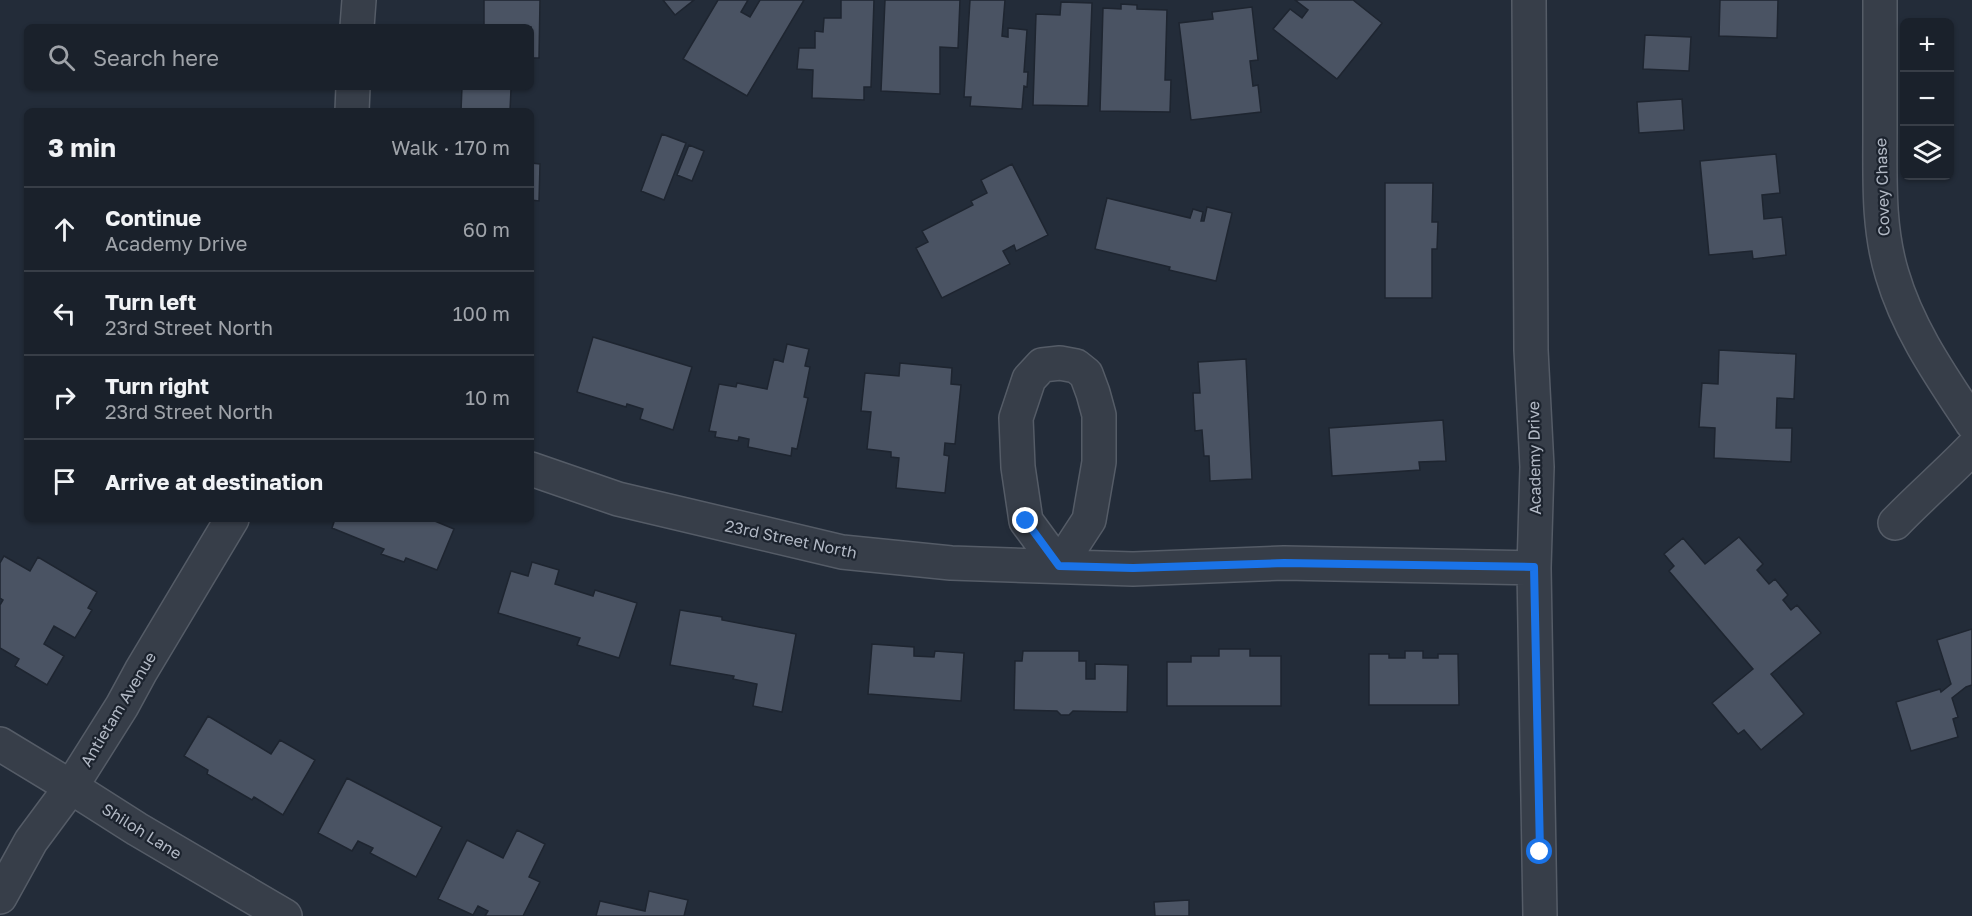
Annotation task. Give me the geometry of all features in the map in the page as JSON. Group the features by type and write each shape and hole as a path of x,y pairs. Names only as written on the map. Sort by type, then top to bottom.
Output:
{"street":[{"path":"357,24 359,0"},
{"name":"Academy Drive","path":"1529,0 1531,350 1537,467 1534,567 1540,916"},
{"name":"Covey Chase","path":"1880,0 1880,198 1883,237 1892,274 1905,309 1925,351 1972,423"},
{"path":"352,108 353,90"},
{"path":"1060,363 1076,366 1086,374 1099,415 1099,462 1089,520 1059,566 1026,521 1018,467 1016,418 1029,379 1042,365 1060,363"},
{"path":"1895,523 1972,448"},
{"name":"23rd Street North","path":"534,471 618,499 842,552 951,563 1133,568 1284,563 1534,567"},
{"name":"Antietam Avenue","path":"0,897 31,841 71,787 122,706 141,670 230,522"},
{"name":"Shiloh Lane","path":"0,744 137,829 285,916"}],"building":[{"path":"484,0 540,0 539,58 534,58 534,24 484,24"},
{"path":"663,0 694,0 675,15"},
{"path":"718,0 748,0 741,12 750,17 760,0 804,0 747,96 683,59"},
{"path":"841,0 874,0 871,87 864,87 864,100 812,98 813,70 797,69 799,48 815,48 815,31 823,32 824,18 841,18"},
{"path":"885,0 960,0 958,48 940,47 940,94 881,91"},
{"path":"970,0 1005,0 1002,36 1008,37 1008,28 1027,30 1024,72 1028,72 1022,109 970,106 971,97 964,97"},
{"path":"1295,0 1353,0 1382,23 1337,79 1273,29 1290,9 1302,18 1308,10"},
{"path":"1720,0 1778,0 1777,38 1719,36"},
{"path":"1061,2 1092,3 1088,106 1033,105 1036,14 1060,15"},
{"path":"1121,4 1137,5 1137,9 1167,10 1165,80 1171,80 1170,112 1100,111 1103,8 1121,9"},
{"path":"1252,7 1258,60 1250,61 1253,86 1258,85 1261,112 1191,120 1179,23 1213,19 1212,12"},
{"path":"1645,35 1691,37 1689,71 1643,69"},
{"path":"462,90 511,90 510,108 461,108"},
{"path":"1682,99 1684,130 1639,133 1637,102"},
{"path":"662,134 686,143 664,200 641,191"},
{"path":"689,145 704,151 692,181 677,175"},
{"path":"1776,154 1780,193 1762,195 1764,219 1782,217 1786,255 1753,259 1752,251 1709,255 1700,161"},
{"path":"534,163 540,164 539,201 534,200"},
{"path":"1012,164 1048,235 1016,251 1014,245 1003,251 1010,264 942,298 916,248 928,242 922,231 973,205 971,201 987,193 981,180"},
{"path":"1385,183 1433,183 1432,222 1438,222 1437,249 1432,249 1432,298 1385,298"},
{"path":"1107,198 1190,218 1193,209 1203,212 1201,221 1204,221 1207,207 1232,213 1216,281 1095,249"},
{"path":"593,337 692,367 673,430 640,419 643,409 627,404 626,407 577,392"},
{"path":"787,344 809,349 805,366 810,367 804,397 808,398 797,449 792,448 791,456 748,447 749,439 739,437 738,441 715,437 716,432 709,431 719,384 736,387 737,383 767,389 774,359 783,362"},
{"path":"1719,350 1796,354 1794,399 1777,398 1776,428 1792,428 1791,462 1714,458 1715,428 1699,427 1702,383 1718,384"},
{"path":"1246,359 1252,479 1210,481 1209,456 1204,456 1202,430 1195,431 1193,393 1200,393 1198,362"},
{"path":"900,363 952,368 951,384 961,385 955,444 945,443 944,455 949,456 945,493 896,488 899,458 891,457 891,452 867,449 871,412 861,411 865,373 899,376"},
{"path":"1443,420 1446,461 1419,462 1420,470 1332,476 1329,428"},
{"path":"334,522 437,522 454,529 437,570 406,558 404,562 381,554 384,549 332,528"},
{"path":"1739,537 1763,564 1757,570 1769,584 1775,579 1788,595 1783,600 1791,610 1797,605 1821,633 1771,674 1804,714 1761,750 1744,730 1738,734 1712,703 1753,669 1669,571 1674,566 1664,554 1683,538 1705,564"},
{"path":"4,556 30,571 38,557 97,592 88,608 92,610 75,638 54,626 44,644 64,656 47,685 15,666 19,659 0,648 0,605 3,600 0,598 0,563"},
{"path":"532,562 559,570 555,584 593,596 595,590 637,603 619,658 577,645 580,638 498,613 511,571 528,576"},
{"path":"680,610 796,634 782,712 753,706 757,684 733,679 734,676 670,665"},
{"path":"1972,629 1972,685 1952,698 1958,717 1953,719 1958,737 1911,751 1896,702 1940,689 1941,692 1951,684 1937,640"},
{"path":"872,644 914,647 914,656 934,657 935,651 964,653 961,701 868,694"},
{"path":"1219,649 1250,649 1250,656 1281,656 1281,706 1167,706 1167,662 1191,662 1191,656 1219,656"},
{"path":"1023,651 1079,651 1079,661 1086,661 1086,679 1095,679 1095,664 1128,665 1127,712 1073,711 1069,715 1061,715 1057,711 1014,710 1015,661 1022,661"},
{"path":"1405,651 1423,651 1423,658 1438,658 1438,654 1458,654 1459,705 1369,705 1369,654 1389,654 1389,658 1405,658"},
{"path":"208,716 271,754 280,740 315,760 283,815 254,797 252,800 207,774 208,770 184,756"},
{"path":"347,778 442,827 416,877 370,853 373,848 358,841 352,851 318,833"},
{"path":"517,830 545,844 529,877 540,882 523,916 485,916 488,911 478,906 473,915 438,899 467,840 503,858"},
{"path":"649,891 688,900 684,916 596,916 600,901 645,911"},
{"path":"1189,900 1189,916 1155,916 1154,902"}],"route":[{"path":"1026,521 1059,566 1133,568 1284,563 1534,567 1540,852"}]}
